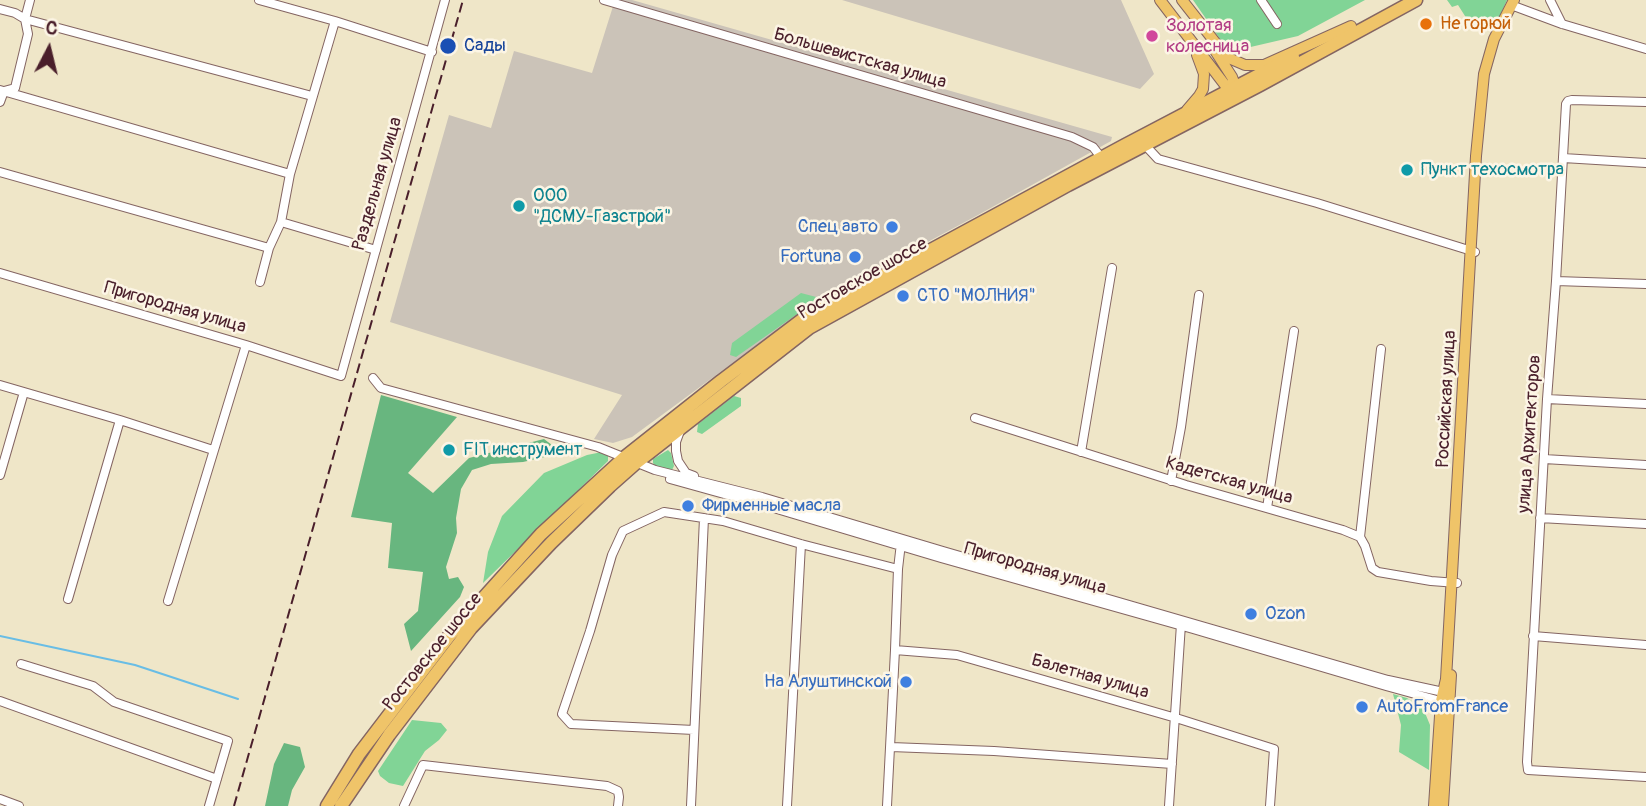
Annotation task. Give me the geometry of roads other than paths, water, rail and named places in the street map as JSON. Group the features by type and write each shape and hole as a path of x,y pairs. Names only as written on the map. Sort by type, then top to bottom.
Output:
{"highway":[{"name":"Ростовское шоссе","path":"341,806 389,735 471,628 551,543 610,486 626,460 680,429 809,328 1020,212 1180,117 1399,0"},
{"name":"Ростовское шоссе","path":"327,806 380,726 475,606 541,534 626,460 803,319 1105,161 1145,145 1226,103 1416,0"}],"main road":[{"path":"1160,0 1225,85 1254,88"},
{"path":"1182,0 1229,72 1236,88"},
{"path":"1182,0 1227,56 1245,65 1264,65 1351,26"},
{"name":"Российская улица","path":"1443,806 1446,679 1473,252 1476,156 1484,74 1494,39 1515,3"},
{"path":"1180,117 1199,96 1204,82 1200,60 1187,36"},
{"path":"1226,103 1236,88"},
{"name":"Российская улица","path":"1434,806 1446,697"}],"street":[{"path":"2,91 15,88 28,34 25,19 30,0"},
{"path":"260,0 432,52"},
{"name":"Раздельная улица","path":"341,376 445,0"},
{"name":"Большевистская улица","path":"604,0 1072,137 1093,147 1105,161"},
{"path":"1261,0 1277,24"},
{"path":"1550,0 1562,23"},
{"path":"1515,3 1562,23 1646,49"},
{"path":"0,9 25,19 312,96"},
{"path":"260,282 269,248 281,222 290,174 335,21"},
{"path":"0,102 2,91"},
{"path":"2,91 290,174"},
{"name":"улица Архитекторов","path":"1646,102 1568,101 1566,104 1527,750 1528,770 1646,777"},
{"path":"1145,145 1158,159 1317,203 1473,252"},
{"path":"1563,158 1646,163"},
{"path":"0,172 269,248"},
{"path":"281,222 376,250"},
{"path":"1082,452 1112,268"},
{"name":"Пригородная улица","path":"0,273 246,345 341,376"},
{"path":"1556,281 1646,284"},
{"path":"1171,481 1199,295"},
{"path":"1267,508 1294,331"},
{"path":"168,601 246,345"},
{"path":"1381,349 1360,537 1372,568 1378,572 1454,583"},
{"name":"Пригородная улица","path":"373,378 381,388 586,444 626,460 1181,623 1386,687 1446,697"},
{"path":"0,385 213,450"},
{"path":"0,475 24,392"},
{"path":"1547,399 1646,404"},
{"name":"Кадетская улица","path":"975,418 1171,481 1360,537"},
{"path":"68,599 120,420"},
{"path":"680,429 676,451 681,467 686,473 709,483"},
{"path":"1544,459 1646,465"},
{"name":"Пригородная улица","path":"626,460 762,497 901,542"},
{"path":"694,730 570,724 562,714 612,555 623,531 664,512 723,521 898,569"},
{"path":"691,806 705,518"},
{"path":"1540,518 1646,524"},
{"path":"887,806 901,542"},
{"path":"787,806 801,544"},
{"path":"1169,806 1181,623"},
{"path":"1534,636 1646,645"},
{"name":"Балетная улица","path":"895,650 957,655 1274,749 1270,806"},
{"path":"21,664 93,686 114,702 228,741 209,806"},
{"path":"0,701 217,779"},
{"path":"891,747 994,751 1172,764"},
{"path":"404,806 423,765 607,786 618,791 618,806"},
{"path":"0,799 19,806"}],"waterway":[{"path":"0,636 135,665 238,699"}],"railway":[{"path":"234,806 463,0"}],"place":[{"name":"Не горюй","path":"1426,24"},
{"name":"Золотая колесница","path":"1152,36"},
{"name":"Сады","path":"448,46"},
{"name":"Пункт техосмотра","path":"1407,170"},
{"name":"ООО \"ДСМУ-Газстрой\"","path":"519,206"},
{"name":"Спец авто","path":"892,227"},
{"name":"Fortuna","path":"855,257"},
{"name":"СТО \"МОЛНИЯ\"","path":"903,296"},
{"name":"FIT инструмент","path":"449,450"},
{"name":"Фирменные масла","path":"688,506"},
{"name":"Ozon","path":"1251,614"},
{"name":"На Алуштинской","path":"906,682"},
{"name":"AutoFromFrance","path":"1362,707"}]}
